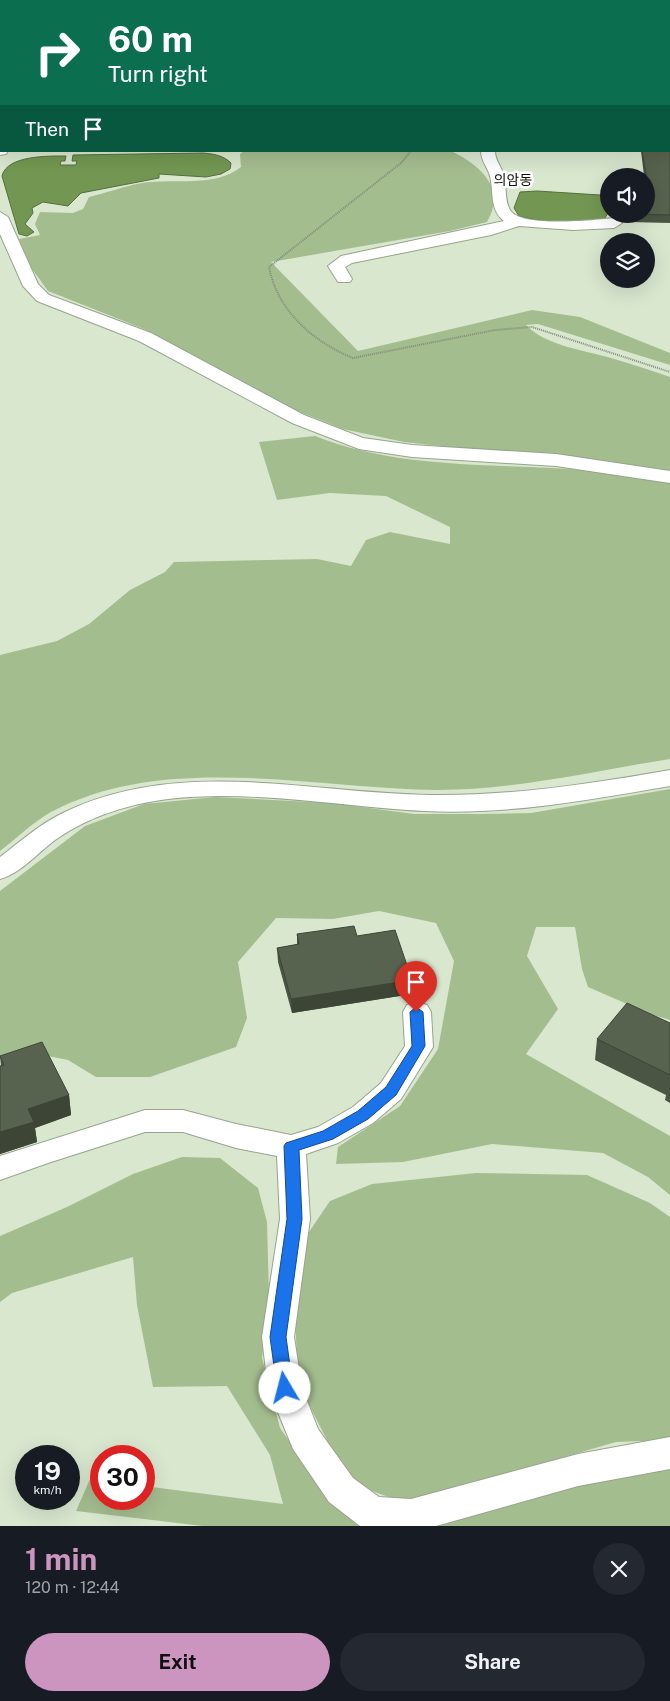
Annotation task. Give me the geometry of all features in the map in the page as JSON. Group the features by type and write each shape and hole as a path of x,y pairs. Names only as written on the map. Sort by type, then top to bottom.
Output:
{"street":[{"path":"488,152 489,161 498,178 497,192 504,215 517,222"},
{"path":"0,217 30,286 43,298 145,337 298,419 359,443 412,451 556,460 670,476"},
{"path":"344,279 336,266 346,259 496,229 517,222 570,225 614,223"},
{"path":"0,870 46,834 83,813 118,801 168,790 238,788 426,803 488,804 557,798 670,778"},
{"path":"0,1168 40,1153 145,1121 183,1121 236,1136 291,1146 328,1135 363,1115 391,1091 419,1046 416,1012"},
{"path":"291,1146 295,1219 278,1337 285,1388 305,1438 341,1490 372,1514 411,1516 578,1470 670,1453"}],"path":[{"path":"410,152 401,163 269,267 271,280 280,300 295,317 340,354 353,358 495,330 532,327 670,372"}],"shaded area":[{"path":"243,152 453,152 472,163 487,179 492,188 494,199 487,222 450,231 271,262 358,351 532,310 580,317 670,353 670,365 538,324 526,325 534,332 555,343 670,377 670,471 404,442 343,429 290,408 144,329 48,291 30,266 19,239 40,235 35,224 40,212 73,213 83,209 89,197 142,183 219,178 231,174 241,167 240,154"},
{"path":"203,153 225,158 231,163 230,169 221,174 206,177 159,174 159,178 81,193 68,206 43,202 32,208 33,213 25,224 34,232 27,236 19,234 2,176 5,169 12,164 30,158 66,156 65,161 61,161 60,165 76,165 77,161 72,161 73,155"},
{"path":"537,191 600,195 600,219 575,222 549,221 519,216 514,208 520,192"},
{"path":"315,436 377,454 409,459 474,465 572,469 670,483 670,759 554,779 467,789 390,788 241,778 191,778 143,783 96,794 51,812 0,851 0,655 57,641 89,624 130,590 165,572 174,562 317,559 351,566 366,540 390,532 450,544 450,527 386,496 330,493 277,500 259,442"},
{"path":"670,789 670,1020 650,1014 588,987 582,969 575,927 536,927 527,956 558,1009 526,1054 670,1136 670,1195 648,1177 603,1153 492,1144 403,1162 336,1164 338,1147 400,1106 438,1049 454,961 436,923 379,911 333,919 276,918 238,962 247,1018 236,1047 150,1077 96,1077 68,1060 23,1051 0,1057 0,891 85,826 144,804 215,797 332,803 414,814 481,814 531,813"},
{"path":"182,1157 220,1158 258,1188 267,1222 269,1296 262,1358 280,1428 307,1467 393,1526 203,1526 76,1511 80,1510 80,1502 90,1479 90,1510 155,1510 155,1487 283,1504 270,1455 227,1386 153,1387 137,1305 133,1257 12,1293 0,1302 0,1236 67,1207 133,1174"},
{"path":"476,1173 587,1175 650,1203 670,1217 670,1440 616,1442 405,1503 361,1487 333,1452 298,1383 295,1315 307,1235 330,1201 372,1184"},
{"path":"670,1466 670,1526 414,1526 600,1479"}],"building":[{"path":"642,152 670,152 670,215 655,215 655,168 645,168"},
{"path":"354,926 357,936 395,930 412,980 291,999 277,948 299,944 297,934"},
{"path":"627,1003 670,1023 670,1075 597,1039"},
{"path":"42,1042 69,1095 28,1109 34,1122 0,1132 0,1066 4,1065 0,1056"}],"district":[{"name":"의암동","path":"513,180"}],"route":[{"path":"285,1388 278,1337 295,1219 291,1146 328,1135 363,1115 391,1091 419,1046 416,1012"}]}
